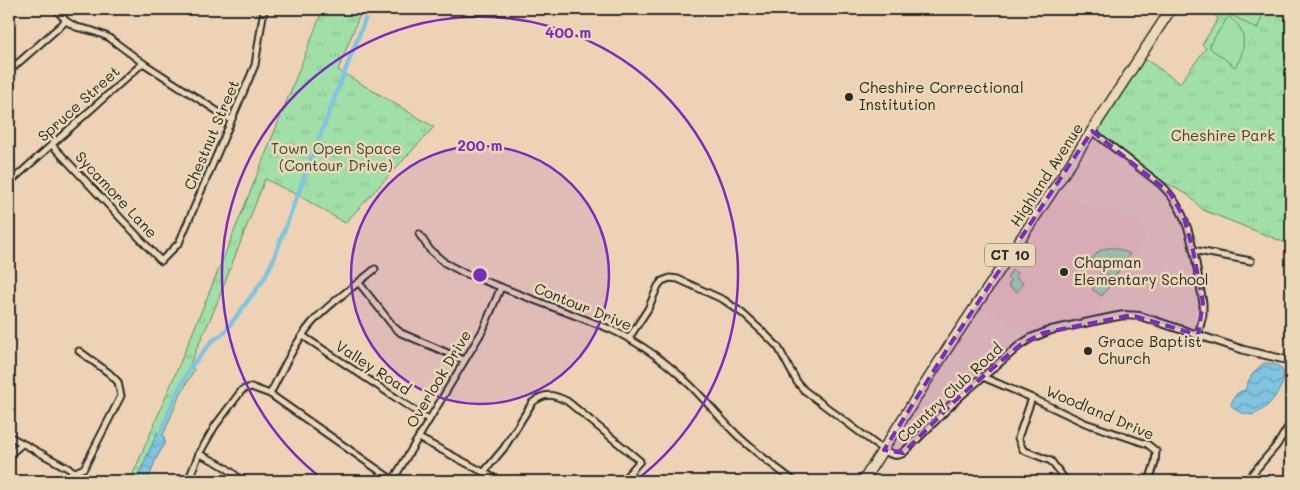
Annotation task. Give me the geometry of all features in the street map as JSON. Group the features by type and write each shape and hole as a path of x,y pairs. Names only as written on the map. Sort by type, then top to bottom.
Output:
{"highway":[{"name":"Highland Avenue","path":"863,481 951,343 1092,131 1168,10"}],"street":[{"path":"56,9 66,21 76,27 108,37 143,63 231,120"},
{"name":"Chestnut Street","path":"161,261 179,243 255,65 264,9"},
{"path":"9,71 66,21"},
{"name":"Spruce Street","path":"9,183 143,63"},
{"path":"1092,131 1153,178 1170,193 1178,204 1193,250 1203,302 1203,315 1198,335"},
{"name":"Sycamore Lane","path":"52,145 161,261"},
{"name":"Contour Drive","path":"419,234 430,250 445,263 464,273 590,321 629,338 649,350 691,386 736,434 794,481"},
{"path":"1193,250 1251,261"},
{"path":"270,394 311,325 327,308 375,269"},
{"path":"629,338 648,309 662,281 670,278 678,279 697,287 724,300 764,332 778,347 797,382 804,390 884,450"},
{"path":"359,283 394,327 401,333 464,360"},
{"name":"Overlook Drive","path":"394,481 483,330 501,288"},
{"name":"Country Club Road","path":"884,450 892,455 898,456 903,454 959,397 1020,345 1051,330 1124,315 1146,317 1244,350 1291,361"},
{"name":"Valley Road","path":"303,336 429,420"},
{"path":"9,436 74,472 84,468 121,396 118,382 110,373 79,351"},
{"name":"Woodland Drive","path":"983,377 1086,423 1147,444 1156,451 1155,463 1149,481"},
{"path":"188,481 199,454 216,426 242,390 252,386 270,394 394,481"},
{"path":"484,472 504,448 532,403 546,395 556,396 567,402 640,461 622,481"},
{"name":"Woodland Drive","path":"1032,398 1018,438 1023,450 1051,461 1066,481"},
{"path":"1246,481 1277,445 1291,422"},
{"path":"419,438 500,481"},
{"path":"9,455 22,444"},
{"path":"199,454 222,464 241,481"}],"highlighted area":[{"path":"1092,131 1170,193 1184,218 1193,250 1203,303 1198,335 1131,315 1043,333 1020,345 959,397 903,453 884,450 951,343"}],"shaded area":[{"name":"Chapman Elementary School","path":"1056,195 1135,220 1146,238 1099,306 1099,315 1047,327 1030,334 983,307"}],"green space":[{"name":"Town Open Space (Contour Drive)","path":"323,9 362,9 338,70 434,127 345,223 301,197 265,179 215,308 190,364 194,370 179,397 144,481 130,481 180,364"},
{"name":"Cheshire Park","path":"1208,9 1291,9 1291,245 1203,210 1188,195 1164,182 1099,132 1099,127 1144,58 1180,83 1206,48 1202,45 1218,19"},
{"path":"1221,9 1265,9 1257,29"},
{"path":"1229,16 1238,25 1243,35 1241,57 1235,67 1210,48 1210,44"},
{"path":"1107,248 1116,248 1130,254 1115,276 1112,277 1089,262 1099,251"},
{"path":"1012,270 1017,273 1015,277 1023,283 1017,292 1008,286 1011,281 1007,278"},
{"path":"1100,273 1112,282 1102,296 1092,289 1097,283 1094,281"}],"water":[{"path":"1264,363 1280,367 1283,372 1282,385 1267,406 1253,415 1238,411 1231,405 1234,397 1239,392 1245,390 1252,375"},
{"path":"157,433 164,436 165,443 155,461 148,481 136,481"}],"waterway":[{"path":"159,438 170,409 190,368 212,341 224,333 264,279 274,258 369,9"},
{"path":"1284,338 1291,319"}],"place":[{"name":"Cheshire Correctional Institution","path":"849,97"},
{"name":"Chapman Elementary School","path":"1064,272"},
{"name":"Grace Baptist Church","path":"1088,351"}]}
